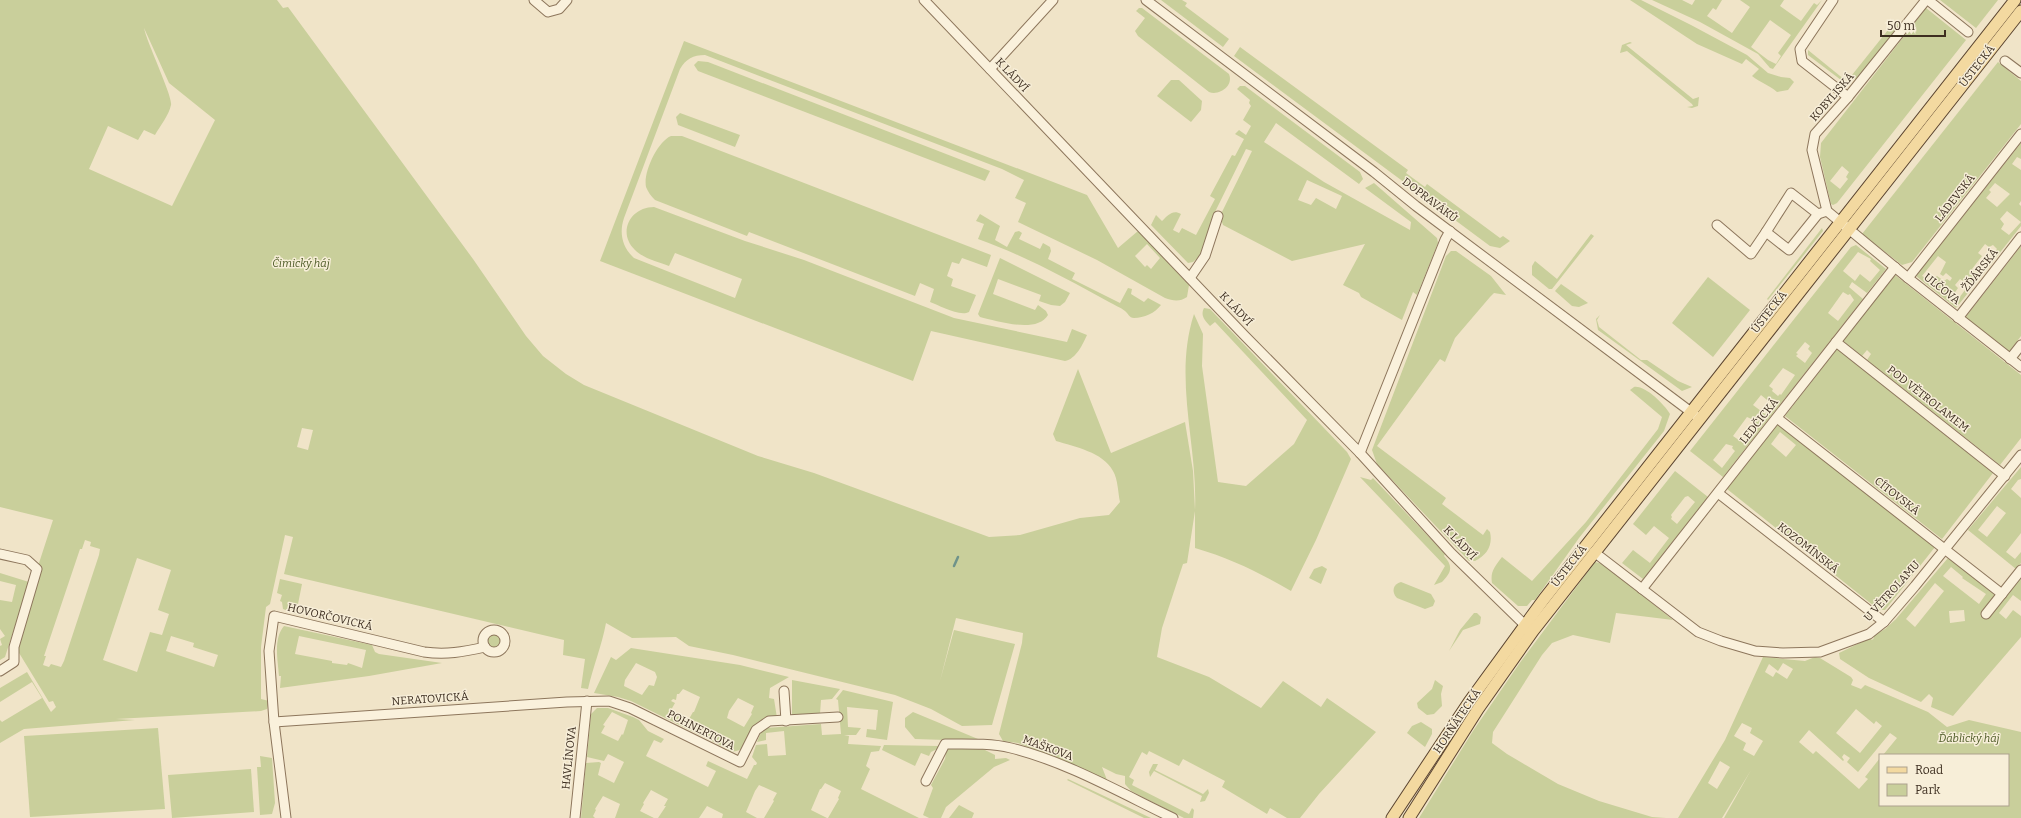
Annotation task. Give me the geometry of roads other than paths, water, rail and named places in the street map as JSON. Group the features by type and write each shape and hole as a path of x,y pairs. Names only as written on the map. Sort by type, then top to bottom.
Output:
{"main road":[{"name":"ÚSTECKÁ","path":"1528,628 1594,552 1840,222 2015,0"},
{"name":"ÚSTECKÁ","path":"1528,628 1695,415 1848,229 2021,11"},
{"name":"HORŇÁTECKÁ","path":"1392,818 1453,726 1528,628"},
{"name":"HORŇÁTECKÁ","path":"1409,818 1528,628"}],"street":[{"path":"534,0 548,12 559,8 567,0"},
{"name":"K LÁDVÍ","path":"924,0 1360,453 1451,553 1528,628"},
{"path":"990,69 1053,0"},
{"name":"DOPRAVÁKŮ","path":"1146,0 1695,415"},
{"path":"1833,0 1800,48 1799,55 1802,61 1848,97"},
{"path":"1927,0 1968,32"},
{"name":"KOBYLISKÁ","path":"1823,212 1812,150 1812,142 1815,134 1848,97 1927,0"},
{"path":"2005,61 2021,74"},
{"name":"LÁDEVSKÁ","path":"1908,278 2021,134"},
{"path":"1717,225 1751,254 1791,193 1840,222"},
{"path":"1766,232 1789,250 1823,212"},
{"path":"1190,278 1205,256 1218,216"},
{"name":"ULČOVA","path":"1840,222 2021,367"},
{"path":"1360,453 1442,247 1450,231"},
{"name":"ŽĎÁRSKÁ","path":"1958,318 2021,237"},
{"name":"LEDČICKÁ","path":"1642,589 1895,267"},
{"name":"POD VĚTROLAMEM","path":"1836,342 2005,476"},
{"path":"2010,359 2021,345"},
{"name":"CÍTOVSKÁ","path":"1777,418 2002,594"},
{"name":"U VĚTROLAMU","path":"1594,552 1698,632 1721,641 1755,651 1783,653 1820,652 1869,634 1884,622 2021,455"},
{"name":"KOZOMÍNSKÁ","path":"1718,493 1884,622"},
{"path":"0,554 28,560 37,570 14,648 14,662 0,671"},
{"path":"1986,614 2021,570"},
{"name":"HOVORČOVICKÁ","path":"286,818 274,722 269,651 274,616 424,652 444,654 459,653 485,647"},
{"path":"784,692 786,720"},
{"name":"POHNERTOVA","path":"587,702 609,701 630,708 740,762 756,730 769,721 838,716"},
{"name":"NERATOVICKÁ","path":"274,722 587,702"},
{"name":"HAVLÍNOVA","path":"575,818 587,702"},
{"name":"MAŠKOVA","path":"926,781 945,744 991,744 1012,748 1063,766 1173,818"}],"waterway":[{"path":"954,566 958,557"}],"park label":[{"name":"Čimický háj","path":"301,263"},
{"name":"Ďáblický háj","path":"1969,738"}]}
